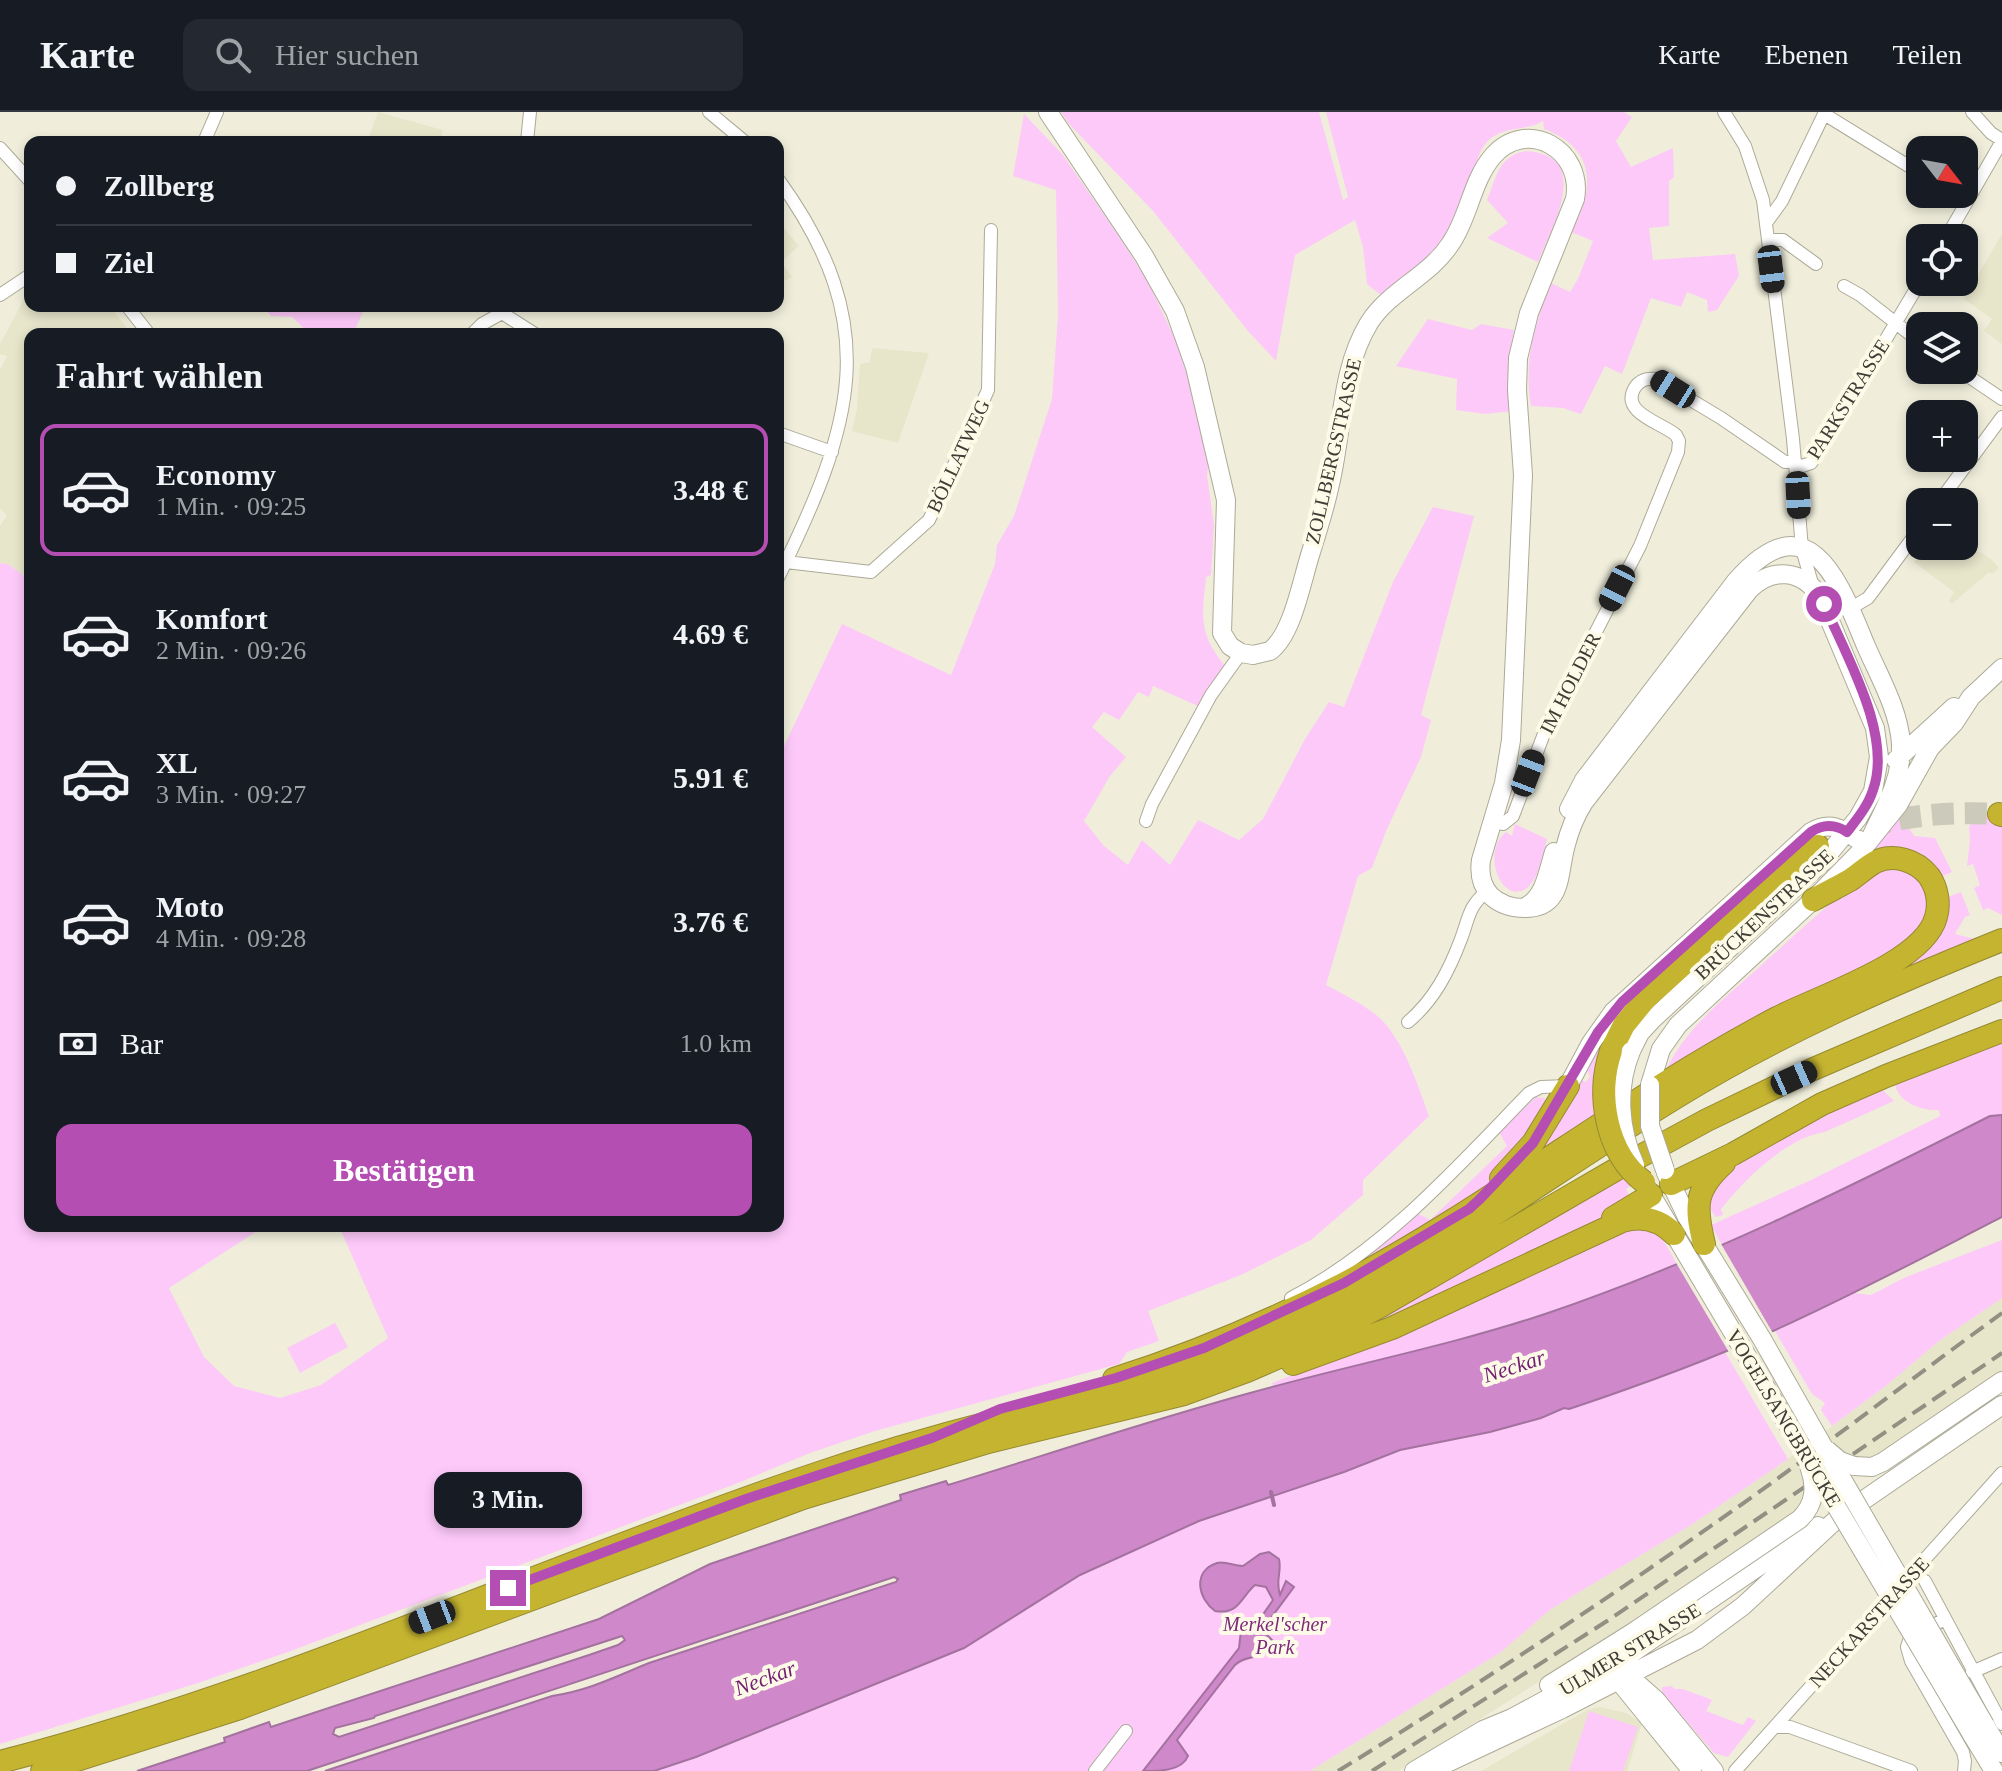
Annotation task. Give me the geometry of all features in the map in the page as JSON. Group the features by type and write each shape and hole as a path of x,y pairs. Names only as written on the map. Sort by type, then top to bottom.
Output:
{"highway":[{"path":"1657,1181 1625,1163 1607,1119 1604,1089 1621,1051 1629,1017 1792,865 1818,846"},
{"path":"932,1438 1000,1409 1116,1378 1238,1334 1344,1283 1469,1209 1704,1058 1778,1017 1906,956 1925,939 1937,911 1936,891 1931,879 1918,866 1900,859 1876,861 1813,900"},
{"path":"0,1762 116,1730 237,1689 746,1499 932,1438 1147,1384 1221,1361 1294,1330 1397,1276 1672,1100 1756,1051 1867,996 2002,940"},
{"path":"1184,1394 1276,1358 1343,1326 1707,1120 2002,988"},
{"path":"1597,1231 1657,1181 1733,1154 1842,1095 2002,1031"},
{"path":"1469,1209 1523,1155 1550,1118 1568,1086"},
{"path":"1679,1223 1715,1171 1733,1154"},
{"path":"42,1771 240,1708 718,1529 865,1478 988,1442 1217,1388 1287,1366 1392,1328 1597,1231 1634,1218 1679,1223 1704,1244"}],"main road":[{"path":"1048,112 1159,280 1190,350 1226,500 1220,627 1227,642 1241,653"},
{"name":"ZOLLBERGSTRASSE","path":"1241,653 1266,653 1277,645 1285,632 1326,503 1350,367 1370,321 1389,299 1433,265 1449,247 1495,154 1511,143 1527,139 1555,147 1564,154 1573,169 1576,191 1529,313 1518,358 1523,475 1513,719 1507,773 1480,868 1481,881 1487,891"},
{"path":"1520,908 1536,901 1541,892 1578,788 1668,668 1748,568 1774,550 1802,549"},
{"name":"BRÜCKENSTRASSE","path":"1802,549 1816,555 1828,566 1851,608 1893,709 1900,735 1894,787 1868,841"},
{"path":"1487,891 1500,903 1520,908 1540,907 1552,896 1558,884 1570,829 1580,808 1749,590 1763,579 1777,574 1798,576 1813,587"},
{"name":"BRÜCKENSTRASSE","path":"1621,1051 1807,878 1847,832 1873,791 1879,757 1871,714 1824,604 1813,587"},
{"path":"1873,791 1900,755 2002,668"},
{"name":"BRÜCKENSTRASSE","path":"1661,1049 1684,1019 1813,900 1868,841 1902,798 1930,748 1954,723 1971,697"},
{"path":"1893,709 1917,725 1927,726 1938,721"},
{"path":"1871,714 1883,725 1900,755 1921,754 1930,748"},
{"path":"1568,1086 1598,1032 1632,993 1811,832 1831,826 1868,841"},
{"name":"VOGELSANGBRÜCKE","path":"1657,1181 1649,1105 1651,1076 1661,1049"},
{"name":"VOGELSANGBRÜCKE","path":"1621,1051 1624,1126 1632,1158 1657,1181 1812,1447 2002,1753"},
{"name":"VOGELSANGBRÜCKE","path":"1704,1244 1812,1447"},
{"path":"1483,1730 1635,1631 1805,1514 1812,1502 1814,1488 1812,1447 1847,1464 1860,1467 1878,1465 2002,1381"},
{"name":"ULMER STRASSE","path":"1414,1771 1483,1730 1683,1649 1709,1633 1743,1606 1839,1517 2002,1405"},
{"name":"ULMER STRASSE","path":"1430,1771 1562,1709 1621,1673 1819,1525 1839,1517"},
{"path":"1656,1700 1650,1682 1654,1673 1683,1649"},
{"path":"1621,1673 1656,1700 1714,1771"},
{"path":"1621,1673 1650,1720 1692,1771"},
{"path":"1562,1709 1572,1709 1599,1699 1612,1699 1650,1720"},
{"name":"VOGELSANGBRÜCKE","path":"1986,1727 1994,1771"}],"street":[{"path":"207,136 217,112"},
{"path":"528,136 530,112"},
{"path":"709,112 738,136"},
{"path":"1724,112 1750,157 1760,189 1796,465 1802,549 1813,587"},
{"path":"1972,112 2002,140 1978,181"},
{"path":"1766,223 1782,201 1825,113 1906,164"},
{"path":"0,148 24,174"},
{"path":"784,189 818,243 842,315 848,368 845,404 832,452 784,566"},
{"name":"BÖLLATWEG","path":"786,562 871,572 930,518 988,390 991,230"},
{"path":"1768,240 1783,240 1816,264"},
{"path":"0,295 24,279"},
{"path":"1844,286 1906,331"},
{"name":"PARKSTRASSE","path":"1796,465 1807,465 1814,460 1911,296"},
{"path":"132,312 144,328"},
{"path":"478,328 501,312"},
{"path":"507,312 527,328"},
{"name":"IM HOLDER","path":"1492,821 1503,824 1513,816 1541,741 1640,546 1675,460 1679,444 1676,435 1639,413 1633,406 1635,387 1649,379 1659,381 1721,418 1785,462 1796,465"},
{"path":"1978,383 2002,399"},
{"path":"1949,488 2002,417"},
{"path":"784,435 832,452"},
{"path":"1851,608 1868,598 1906,547"},
{"path":"1146,821 1152,804 1211,695 1241,653"},
{"path":"1408,1022 1427,1004 1439,986 1454,958 1473,904 1487,891"},
{"path":"1166,1351 1255,1316 1312,1286 1356,1256 1410,1212 1529,1093 1541,1087 1568,1086"},
{"name":"NECKARSTRASSE","path":"1735,1771 2002,1473"},
{"path":"1925,1581 1972,1672 1986,1727"},
{"path":"1944,1619 1909,1641 1907,1647 1911,1661 1963,1752 1964,1771"},
{"path":"1972,1672 2002,1659"},
{"path":"1775,1727 1790,1727 1911,1771"},
{"path":"1095,1771 1126,1731"}],"shaded area":[{"path":"378,112 443,130 442,136 369,136"},
{"path":"784,228 799,246 784,259"},
{"path":"2002,234 2002,344 1984,331 1992,319 1964,299 1966,296 1978,296 1978,275"},
{"path":"784,266 792,277 784,281"},
{"path":"24,299 24,312 114,312 126,328 24,328 24,576 8,564 0,563 0,526 7,516 0,508 0,370 7,356 0,354 0,344"},
{"path":"872,348 929,353 898,443 852,431 860,364 870,362"},
{"path":"1978,551 1999,568 1992,574 1989,572 1952,604 1949,601 1954,592 1914,562 1978,560"},
{"path":"2002,1298 2002,1371 1630,1624 1398,1771 1310,1771 1501,1652 1551,1609 1691,1525 1788,1459 1887,1385 1939,1341"},
{"path":"1599,1707 1626,1713 1642,1723 1627,1771 1481,1771 1587,1710"}],"green space":[{"path":"1061,112 1319,112 1343,200 1348,197 1326,112 1624,112 1632,117 1616,141 1631,167 1673,148 1674,177 1669,181 1669,226 1649,228 1653,260 1735,254 1739,276 1717,310 1708,312 1707,300 1687,292 1681,307 1651,298 1622,374 1605,366 1581,414 1563,408 1531,406 1530,358 1545,298 1551,283 1570,292 1593,241 1571,232 1587,186 1582,159 1574,147 1544,129 1543,121 1497,134 1483,146 1460,208 1445,238 1424,262 1382,296 1367,284 1363,247 1355,220 1295,255 1276,361 1248,331 1153,211"},
{"path":"1024,114 1062,154 1148,282 1176,341 1209,460 1207,475 1214,525 1211,575 1206,577 1203,615 1210,644 1226,667 1200,707 1153,686 1149,697 1138,692 1119,720 1104,712 1092,727 1126,757 1110,776 1084,821 1104,846 1128,865 1142,840 1170,865 1198,820 1239,840 1263,819 1305,739 1329,702 1344,707 1393,582 1433,507 1474,516 1421,715 1431,720 1421,757 1372,868 1358,876 1326,985 1371,1011 1391,1031 1407,1059 1429,1116 1363,1180 1363,1195 1311,1240 1241,1275 1148,1311 1159,1341 1127,1352 1119,1364 875,1431 810,1453 288,1652 0,1744 0,563 8,564 24,576 24,1232 256,1232 169,1288 204,1357 234,1386 280,1398 321,1385 388,1338 342,1232 784,1232 784,746 842,624 951,675 995,564 997,545 1014,516 1052,399 1058,315 1056,190 1013,176"},
{"path":"1526,151 1547,155 1559,165 1563,179 1558,213 1538,262 1487,238 1508,223 1487,200 1496,176 1510,158"},
{"path":"267,312 363,312 356,328 304,328 292,317 271,316"},
{"path":"1428,319 1472,330 1481,324 1514,330 1509,361 1512,411 1485,414 1456,410 1457,379 1396,366"},
{"path":"1905,801 1918,812 1908,826 1914,836 1935,838 1952,872 1943,876 1948,897 1961,892 1970,915 1965,917 1955,934 1975,939 1908,969 1905,963 1920,951 1938,882 1869,856"},
{"path":"1999,807 2002,824 2002,915 1988,908 1983,910 1974,888 1980,885 1973,864 1967,866 1969,826"},
{"path":"1515,824 1547,839 1536,876 1529,886 1520,891 1511,891 1504,885 1495,865 1498,841 1506,832 1512,836"},
{"path":"1882,866 1918,874 1932,903 1912,944 1663,1077 1682,1043 1709,1013 1823,910"},
{"path":"1609,1027 1600,1118 1521,1169 1579,1079 1586,1082 1590,1076 1584,1065"},
{"path":"2002,1036 2002,1115 1990,1116 1898,1163 1722,1245 1711,1225 1940,1116 1939,1110 1918,1107 1905,1100 1895,1083"},
{"path":"1881,1088 1894,1101 1796,1142 1767,1162 1742,1185 1721,1209 1723,1215 1716,1217 1710,1209 1711,1198 1718,1187 1715,1184 1751,1153 1793,1128"},
{"path":"1536,1097 1544,1098 1549,1104 1491,1182 1467,1201 1364,1261 1362,1258 1417,1213 1430,1220 1507,1146 1499,1132"},
{"path":"1623,1172 1631,1186 1626,1189 1632,1200 1592,1225 1372,1326 1371,1322"},
{"path":"1633,1229 1656,1235 1677,1264 1528,1319 1273,1387 1272,1383 1407,1331"},
{"path":"2002,1240 2002,1298 1939,1341 1832,1426 1821,1410 1825,1403 1812,1394 1775,1331 1855,1293 1871,1295 1906,1277"},
{"path":"335,1323 348,1347 300,1373 287,1348"},
{"name":"Merkel'scher Park","path":"1725,1352 1788,1459 1691,1525 1551,1609 1501,1652 1310,1771 654,1771 723,1747 964,1648 1080,1575 1199,1521 1400,1450 1541,1418 1634,1388"},
{"path":"1671,1686 1712,1700 1706,1711 1743,1725 1748,1717 1756,1721 1728,1757 1714,1753 1662,1693 1662,1687"},
{"path":"1589,1711 1638,1727 1623,1771 1569,1771"}],"water":[{"name":"Neckar","path":"2002,1115 2002,1217 1860,1290 1748,1342 1621,1391 1490,1432 1400,1450 1199,1521 1080,1575 964,1648 696,1757 654,1771 325,1771 552,1696 590,1687 649,1663 898,1579 894,1577 307,1771 137,1771 225,1742 224,1738 269,1722 271,1727 599,1619 710,1564 901,1500 900,1495 946,1481 948,1485 1250,1393 1474,1335 1605,1293 1827,1197 1990,1116","holes":["622,1636 625,1640 589,1655 339,1737 333,1734 335,1728"]},
{"path":"1269,1552 1279,1559 1280,1595 1286,1581 1294,1587 1262,1630 1274,1642 1273,1648 1235,1665 1177,1740 1188,1756 1181,1765 1143,1771 1239,1648 1241,1630 1252,1630 1273,1600 1266,1587 1255,1585 1234,1608 1215,1611 1205,1600 1200,1586 1204,1572 1217,1563 1243,1566 1260,1554"}],"pier":[{"path":"1720,1242 1774,1335 1730,1354 1675,1261"}],"waterway":[{"path":"1271,1492 1274,1505"}],"tunnel":[{"path":"1836,838 1876,825 1916,817 1957,813 1999,814"}],"railway":[{"path":"1338,1771 1577,1618 1790,1470 2002,1313"},
{"path":"1372,1771 1607,1621 2002,1353"}],"route":[{"path":"508,1588 746,1499 932,1438 1000,1409 1116,1378 1204,1348 1344,1283 1469,1209 1533,1143 1598,1032 1622,1002 1811,832 1831,826 1847,832 1866,804 1877,773 1877,738 1871,714 1824,604"}]}
